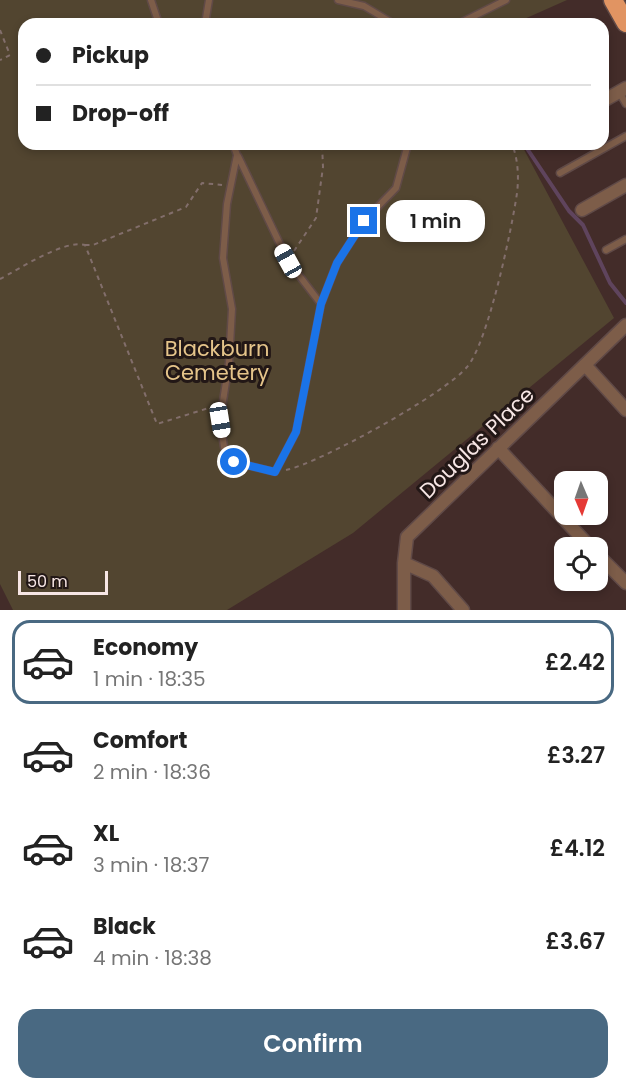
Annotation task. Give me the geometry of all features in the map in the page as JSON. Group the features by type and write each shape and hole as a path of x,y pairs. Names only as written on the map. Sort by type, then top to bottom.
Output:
{"highway":[{"path":"613,0 626,23"}],"street":[{"path":"609,98 622,90"},
{"path":"582,210 626,185"},
{"name":"Douglas Place","path":"404,610 404,563 407,537 626,325"},
{"path":"586,366 626,410"},
{"path":"498,448 581,537"},
{"path":"404,563 433,576 463,610"},
{"path":"608,565 626,583"}],"lane":[{"path":"151,0 157,18"},
{"path":"206,18 209,0"},
{"path":"338,0 364,6 384,18"},
{"path":"470,18 506,0"},
{"path":"622,90 626,104"},
{"path":"609,146 626,136"},
{"path":"235,150 269,227 288,261 321,304"},
{"path":"237,155 231,185 223,258 232,309 224,403 220,420 228,456 234,462 275,472 296,432 321,304 337,263 364,221 396,188 406,150"},
{"path":"560,173 601,150"},
{"path":"606,250 626,239"}],"path":[{"path":"0,30 10,55 0,60"},
{"path":"288,261 316,218 323,166 322,150"},
{"path":"275,472 326,455 371,430 427,397 465,370 472,361 492,302 517,193 518,166 514,150"},
{"path":"0,279 63,247 77,243 93,245 186,207 202,183 231,185"},
{"path":"85,245 157,424 224,403"}],"green space":[{"name":"Blackburn Cemetery","path":"0,0 567,0 526,18 18,18 18,150 524,150 614,318 353,533 227,610 13,610 0,584"}],"waterway":[{"path":"528,150 569,211 583,225 610,283 626,303"}],"route":[{"path":"234,462 275,472 296,432 321,304 337,263 364,221"}]}
